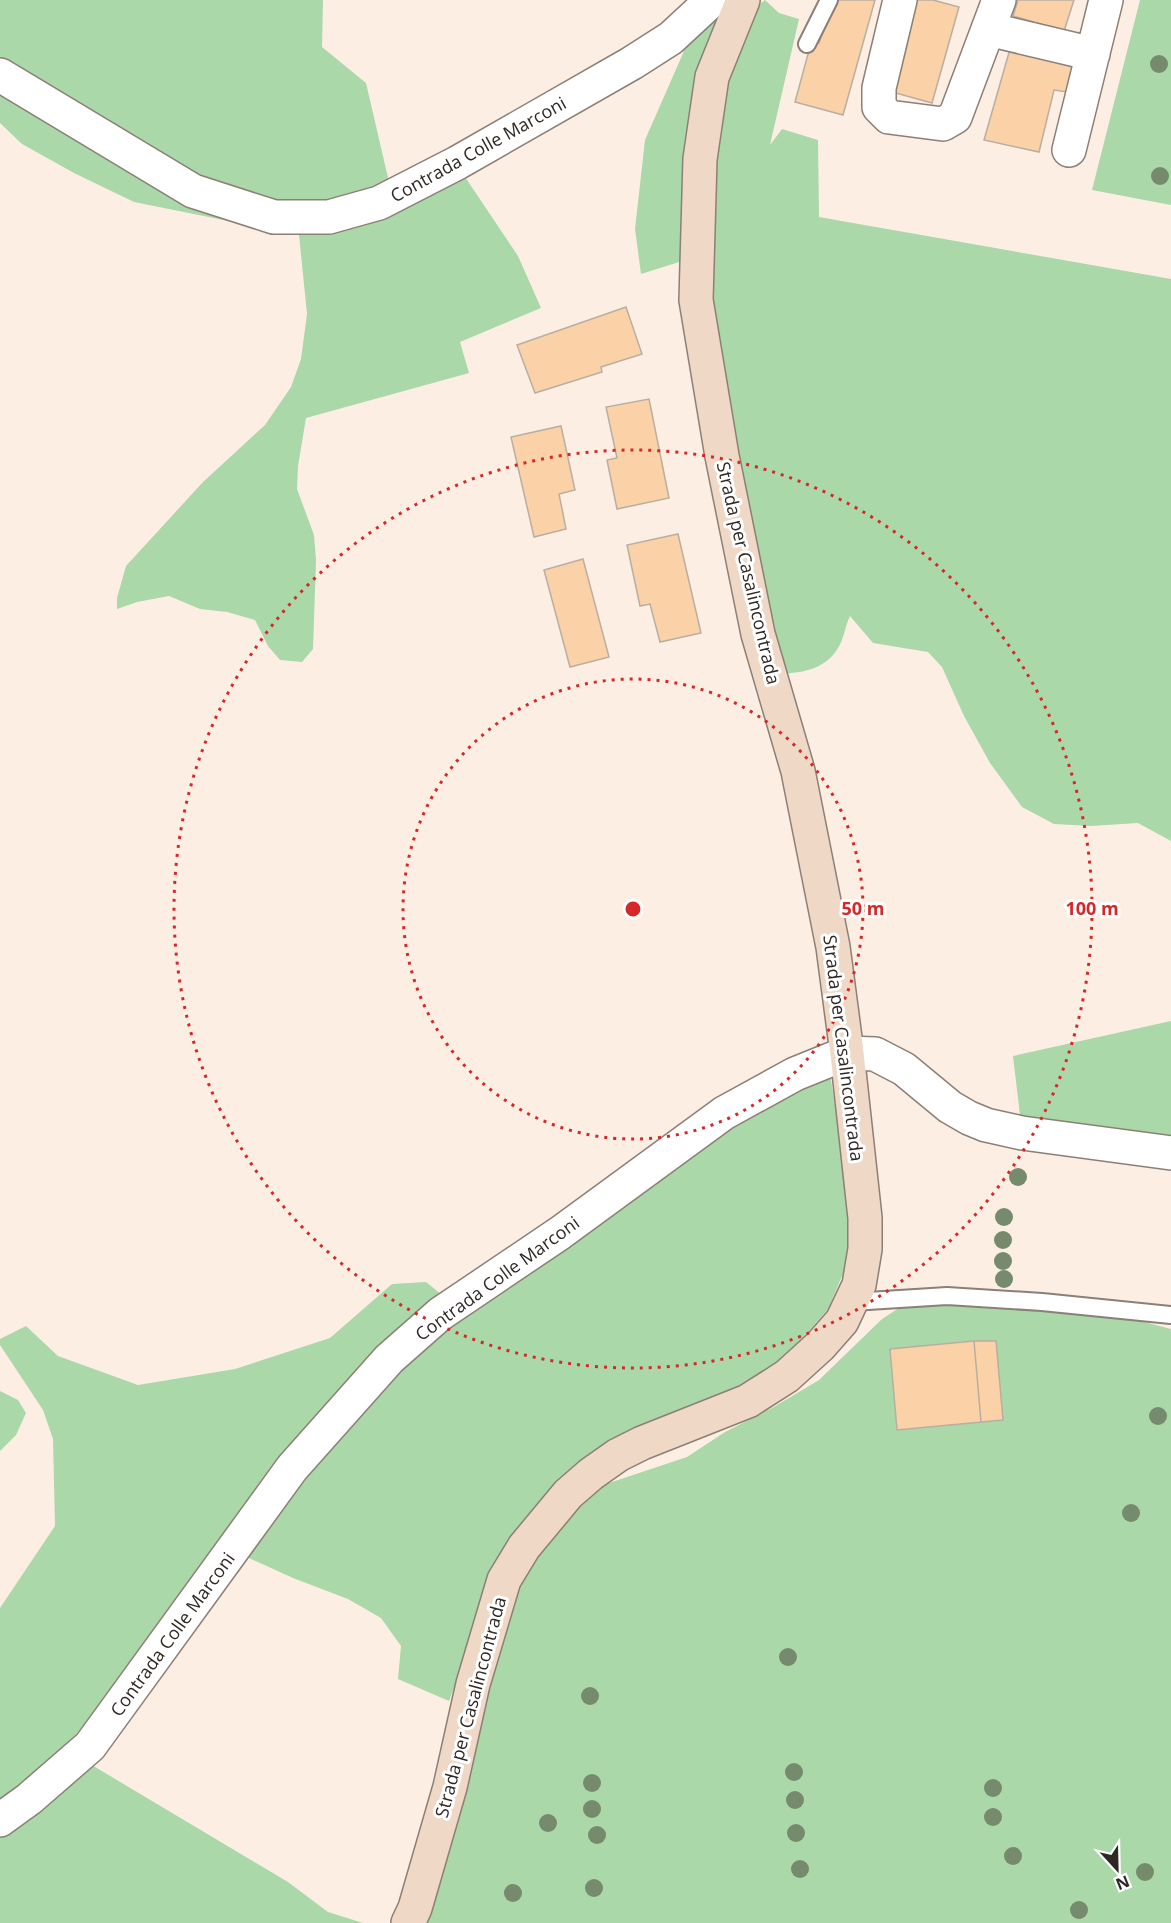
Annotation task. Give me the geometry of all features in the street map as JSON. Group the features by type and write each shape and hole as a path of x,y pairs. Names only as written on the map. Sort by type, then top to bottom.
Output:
{"main road":[{"name":"Strada per Casalincontrada","path":"408,1923 415,1908 450,1787 473,1684 504,1580 524,1547 568,1494 618,1455 642,1443 748,1401 769,1389 820,1346 842,1321 859,1285 865,1249 865,1218 833,947 798,771 758,634 722,456 696,300 700,159 712,77 743,0"}],"street":[{"name":"Contrada Colle Marconi","path":"0,75 193,191 274,217 329,217 379,203 457,164 671,38 712,0"},
{"path":"900,0 879,88 879,107 889,117 943,124 955,117 993,14 1093,54"},
{"path":"1070,150 1106,0"},
{"name":"Contrada Colle Marconi","path":"0,1820 29,1799 90,1746 292,1468 389,1359 440,1314 560,1233 724,1113 795,1074 847,1053"},
{"path":"847,1053 875,1054 904,1069 950,1107 969,1119 986,1125 1022,1133 1171,1153"}],"lane":[{"path":"807,44 829,0"},
{"path":"852,1302 947,1296 1042,1302 1171,1315"}],"green space":[{"path":"0,0 323,0 322,47 366,83 389,182 347,204 270,212 189,171 0,64"},
{"path":"723,0 692,258 641,274 635,229 645,140 684,51 634,75"},
{"path":"765,0 779,13 799,19 770,145 782,129 818,140 819,217 1171,279 1171,841 1138,823 1091,826 1054,824 1022,807 990,763 964,716 942,667 928,652 873,643 850,616 840,644 826,661 812,669 778,674 702,290 722,73 749,13"},
{"path":"1140,0 1171,0 1171,205 1092,190"},
{"path":"0,84 255,221 299,235 134,202 74,173 22,144 0,123"},
{"path":"461,171 518,256 541,308 460,342 469,373 306,418 298,466 297,489 314,535 316,560 313,649 302,662 280,660 268,646 255,620 227,612 200,609 169,596 137,602 117,609 117,598 126,566 203,482 265,425 291,387 301,359 307,314 299,235 321,229"},
{"path":"1171,1021 1171,1148 1021,1124 1013,1056"},
{"path":"830,1074 848,1185 850,1257 828,1309 773,1372 616,1451 486,1604 449,1701 398,1679 401,1646 381,1618 348,1599 240,1554 403,1357 752,1113"},
{"path":"426,1282 447,1299 56,1757 0,1806 0,1608 55,1526 53,1439 43,1410 0,1345 0,1339 26,1326 58,1356 138,1385 235,1369 330,1338 392,1284"},
{"path":"917,1303 1006,1306 1125,1317 1171,1329 1171,1923 419,1923 500,1620 530,1567 563,1520 603,1485 687,1457 725,1432 819,1380 882,1319 899,1308"},
{"path":"0,1391 18,1400 26,1413 16,1435 0,1451"},
{"path":"85,1761 288,1882 328,1912 363,1923 0,1923 0,1838 27,1811"}],"building":[{"path":"834,0 875,0 843,115 795,102 811,43 819,43"},
{"path":"910,0 933,0 959,7 932,103 885,90"},
{"path":"1018,0 1074,0 1064,31 1013,16"},
{"path":"1010,49 1073,67 1067,92 1054,90 1039,152 984,140"},
{"path":"626,307 642,354 601,367 602,372 535,393 517,345"},
{"path":"649,399 669,498 617,509 607,460 617,458 606,407"},
{"path":"561,426 575,490 559,494 566,529 534,537 511,437"},
{"path":"678,534 701,633 660,642 650,604 640,606 627,545"},
{"path":"583,559 609,657 570,667 544,570"},
{"path":"974,1341 996,1341 1003,1420 981,1422"},
{"path":"974,1341 981,1422 897,1430 890,1349"}]}
